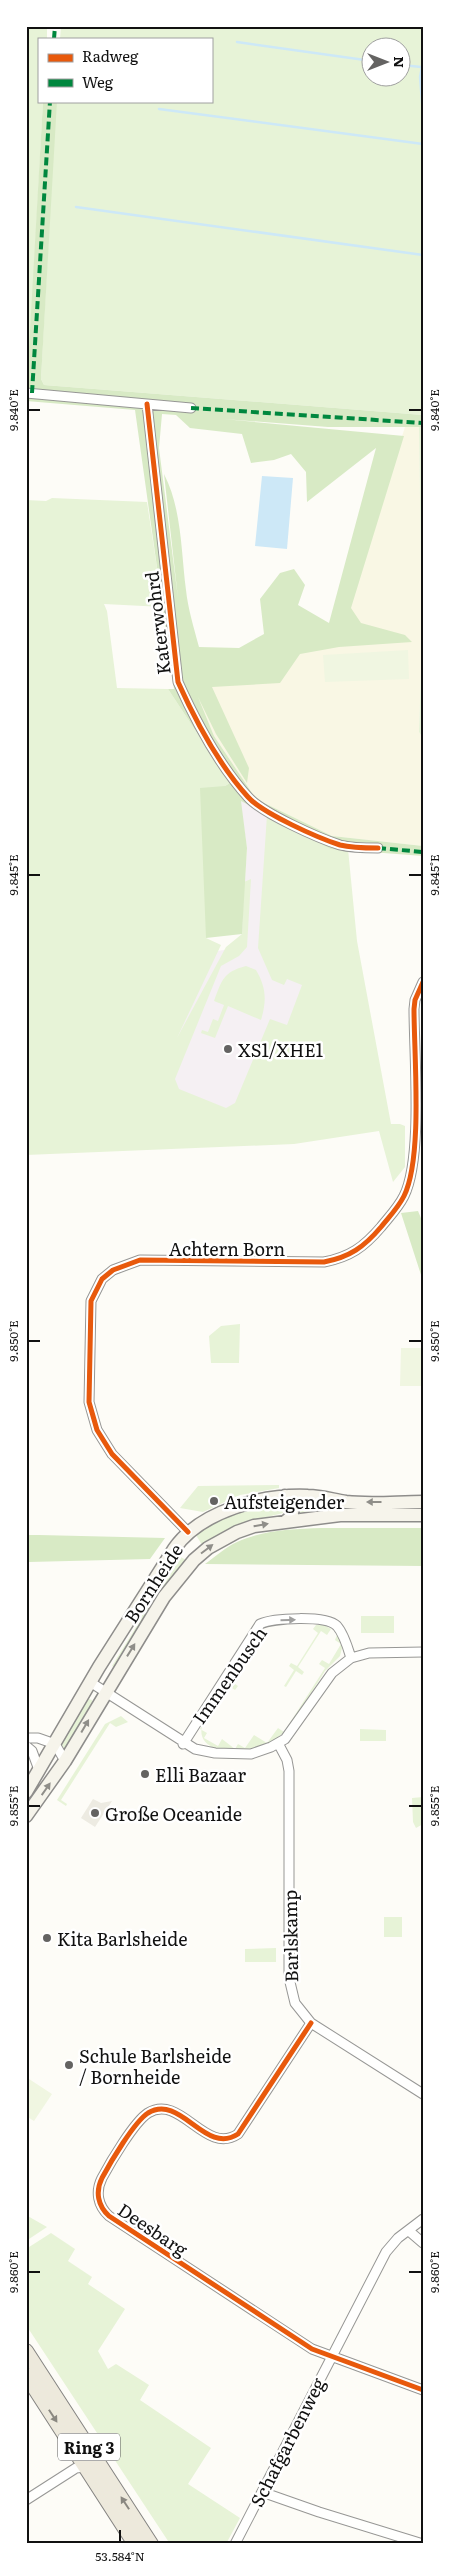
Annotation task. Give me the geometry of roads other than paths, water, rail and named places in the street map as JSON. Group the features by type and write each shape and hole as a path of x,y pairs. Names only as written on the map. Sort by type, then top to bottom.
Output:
{"main road":[{"name":"Ring 3","path":"26,2351 151,2544"},
{"name":"Ring 3","path":"26,2375 135,2544"}],"street":[{"path":"26,393 191,408"},
{"name":"Katerwohrd","path":"147,404 178,682 192,712 220,759 242,790 256,804 299,828 340,845 378,848"},
{"name":"Achtern Born","path":"188,1532 112,1454 97,1430 89,1402 89,1311 94,1292 102,1279 113,1270 140,1260 324,1262 344,1258 356,1252 372,1237 396,1210 409,1181 414,1156 414,1009 415,1000 423,982"},
{"path":"285,1496 291,1503 293,1512 285,1522"},
{"name":"Bornheide","path":"26,1792 90,1682 177,1543 188,1532 225,1511 248,1503 285,1496 321,1497 359,1502 423,1502"},
{"name":"Bornheide","path":"26,1816 65,1761 164,1597 194,1560 208,1548 237,1532 254,1526 340,1515 423,1514"},
{"name":"Immenbusch","path":"183,1744 260,1624 266,1621 285,1620 330,1622 337,1626 352,1658"},
{"name":"Immenbusch","path":"90,1682 183,1744 203,1751 242,1754 260,1752 278,1744 292,1731 332,1673 352,1658 369,1653 423,1652"},
{"path":"26,1738 38,1738 55,1744 65,1761"},
{"name":"Barlskamp","path":"278,1744 289,1771 290,1987 295,2003 311,2023 423,2094"},
{"path":"26,1746 32,1751 40,1770"},
{"name":"Deesbarg","path":"311,2023 238,2134 227,2139 215,2138 175,2112 162,2110 149,2113 138,2122 103,2176 98,2195 101,2208 109,2216 312,2349 330,2357"},
{"name":"Schafgarbenweg","path":"235,2544 330,2357 386,2252 398,2238 423,2220"},
{"path":"410,2231 423,2243"},
{"path":"330,2357 423,2390"},
{"path":"26,2500 76,2468 86,2467"},
{"path":"262,2492 319,2512 423,2544"}],"water":[{"path":"262,476 293,478 287,549 255,546"}],"waterway":[{"path":"237,42 362,60"},
{"path":"423,62 420,77 423,114"},
{"path":"412,66 421,67"},
{"path":"159,109 423,144"},
{"path":"76,207 423,255"}],"place":[{"name":"XS1/XHE1","path":"228,1049"},
{"name":"Aufsteigender","path":"214,1501"},
{"name":"Elli Bazaar","path":"145,1774"},
{"name":"Große Oceanide","path":"95,1813"},
{"name":"Kita Barlsheide","path":"47,1938"},
{"name":"Schule Barlsheide / Bornheide","path":"69,2065"}]}
